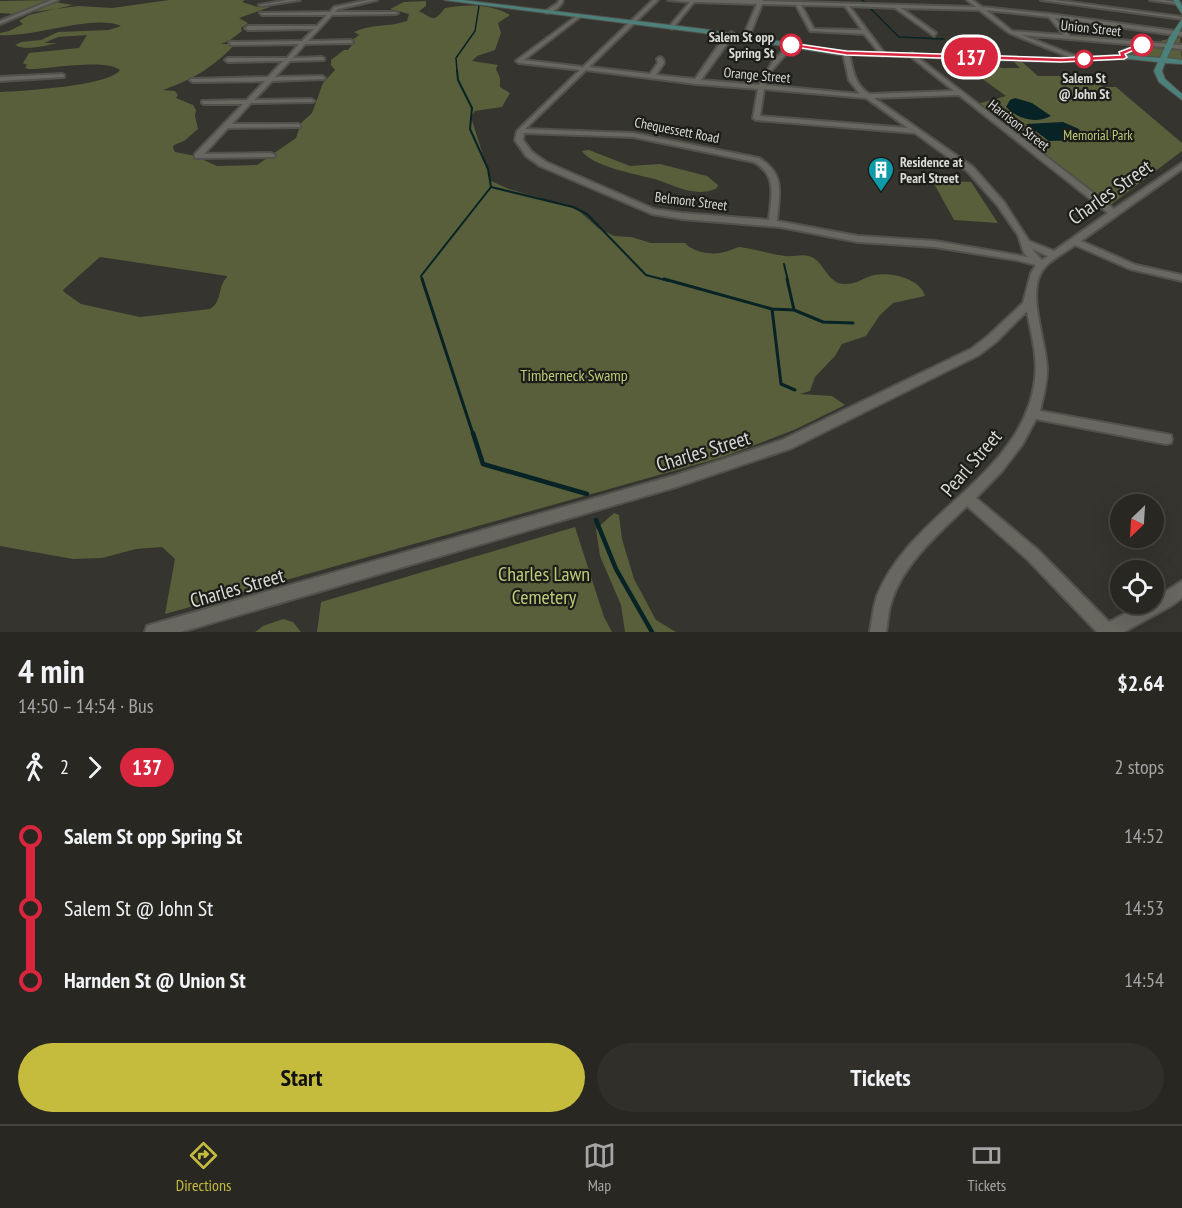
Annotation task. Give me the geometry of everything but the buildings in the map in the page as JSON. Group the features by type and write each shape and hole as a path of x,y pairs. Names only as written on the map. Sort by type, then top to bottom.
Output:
{"main road":[{"path":"447,0 731,34 846,53 1079,59 1124,57 1182,62"},
{"path":"1177,1 1182,12"},
{"path":"1182,19 1158,71 1160,77 1182,98"}],"street":[{"path":"0,23 56,0"},
{"path":"261,5 298,0"},
{"path":"271,155 198,156 330,14 341,5 375,0"},
{"path":"548,12 560,5 561,0"},
{"path":"520,131 656,0"},
{"path":"670,0 980,9 1113,23 1176,35"},
{"path":"969,0 1011,32 1079,59"},
{"path":"1043,0 1182,19"},
{"path":"1152,0 1177,1"},
{"path":"672,27 692,2"},
{"path":"746,37 761,2"},
{"path":"1069,3 1100,15 1113,23"},
{"path":"798,4 813,30 866,32"},
{"path":"846,5 882,54"},
{"path":"897,7 934,34"},
{"path":"262,14 396,13"},
{"path":"1050,15 1068,37"},
{"name":"Orange Street","path":"578,16 519,61 696,82 865,96 959,93"},
{"path":"248,28 318,27"},
{"name":"Union Street","path":"1011,32 1182,47"},
{"path":"696,82 731,34"},
{"path":"1124,57 1122,53 1160,38 1176,35"},
{"path":"231,43 351,42"},
{"path":"791,45 775,63 759,87 756,118 916,131"},
{"path":"846,53 853,82 865,96 970,169 1001,204 1026,243 1029,253 1042,264"},
{"name":"Harrison Street","path":"912,55 1113,213"},
{"path":"228,60 322,59"},
{"path":"651,77 662,63 660,59"},
{"path":"0,79 62,76"},
{"path":"192,80 322,78"},
{"path":"204,102 311,101"},
{"path":"226,126 298,126"},
{"name":"Belmont Street","path":"520,131 518,136 522,147 537,161 639,207 682,216 772,223 848,237 909,241 1017,257 1042,264"},
{"name":"Chequessett Road","path":"520,131 633,135 758,161 769,167 774,174 772,223"},
{"name":"Charles Street","path":"153,632 676,481 774,449 828,425 975,352 998,334 1030,300 1035,278 1042,264 1182,165"},
{"path":"1074,241 1133,267 1182,278"},
{"path":"1026,243 1054,255"},
{"name":"Pearl Street","path":"878,632 884,600 893,580 912,554 968,498 1010,449 1032,414 1039,392 1041,368 1030,300"},
{"path":"1032,414 1166,439"},
{"path":"968,498 1033,555 1107,632 1164,601 1182,588"}],"green space":[{"path":"52,0 14,14 0,13 0,1"},
{"name":"Timberneck Swamp","path":"169,0 245,0 242,2 258,7 270,7 239,18 248,23 241,28 242,31 221,44 235,44 227,52 202,72 163,90 175,91 178,95 176,98 193,105 196,110 198,129 184,141 174,145 175,152 195,156 217,166 257,165 296,138 301,123 312,113 323,83 335,70 331,65 331,60 344,50 348,50 355,41 351,41 359,35 354,32 407,21 409,14 390,9 404,2 426,1 426,6 419,11 431,18 438,16 445,8 462,6 479,6 503,11 510,15 498,23 501,33 495,50 477,56 472,61 498,65 496,69 500,78 500,87 510,93 502,107 475,111 471,117 491,181 509,189 577,209 598,228 614,236 631,237 651,243 685,243 699,251 711,253 723,253 740,247 785,256 809,256 814,258 837,282 852,283 874,275 888,274 911,281 922,290 925,296 893,303 880,315 866,336 842,344 835,356 815,377 810,391 800,394 832,396 845,405 794,430 723,457 165,614 175,559 162,547 136,549 102,558 73,559 0,546 0,92 64,87 113,75 120,70 103,65 25,68 27,65 23,63 29,53 79,48 87,35 58,37 44,43 57,43 35,47 24,48 15,45 21,42 41,40 58,32 109,30 121,26 95,23 14,35 0,35 0,33 23,24 19,21 29,15 54,9 34,12 55,2 73,5 56,9 78,6 112,8","holes":["100,257 227,276 217,302 210,309 140,317 81,304 63,290"]},
{"path":"1180,38 1182,61 1127,55 1163,40"},
{"name":"Memorial Park","path":"955,59 992,60 1001,68 1020,68 1012,60 1021,61 1038,76 1086,76 1104,87 1116,87 1182,143 1182,151 1109,206 977,104 1006,96"},
{"path":"589,150 630,166 660,164 707,176 718,185 711,191 704,192 682,189 595,161 582,151"},
{"path":"932,180 971,182 998,223 954,220"},
{"path":"614,513 619,515 622,539 634,579 656,620 676,632 625,632 621,605 600,556 596,529"},
{"name":"Charles Lawn Cemetery","path":"575,527 604,617 612,632 317,632 321,602"},
{"path":"283,619 293,622 301,632 255,632 263,626"}],"water":[{"path":"1015,98 1032,103 1051,116 1033,120 1016,115 1006,107 1010,100"},
{"path":"1063,122 1079,129 1082,140 1049,141 1026,124"}],"waterway":[{"path":"862,0 868,5"},
{"path":"457,71 456,58 475,31 479,6"},
{"path":"869,7 899,37 944,39"},
{"path":"457,70 458,80 472,108 470,129 488,169 491,187"},
{"path":"423,281 421,276 491,187"},
{"path":"491,187 573,207 587,214 646,275 669,281"},
{"path":"784,264 788,281"},
{"path":"422,279 473,434"},
{"path":"664,279 772,309"},
{"path":"787,279 794,310"},
{"path":"772,309 794,310"},
{"path":"772,309 781,384 795,390"},
{"path":"794,310 823,322 853,323"},
{"path":"473,433 483,464 587,494"},
{"path":"596,520 616,569 652,632"}],"bus line":[{"name":"137","path":"791,45 846,53 1061,60 1124,57 1122,53 1142,45"}],"place":[{"name":"Salem St opp Spring St","path":"791,45"},
{"name":"Salem St @ John St","path":"1084,59"},
{"name":"Residence at Pearl Street","path":"881,193"}]}
